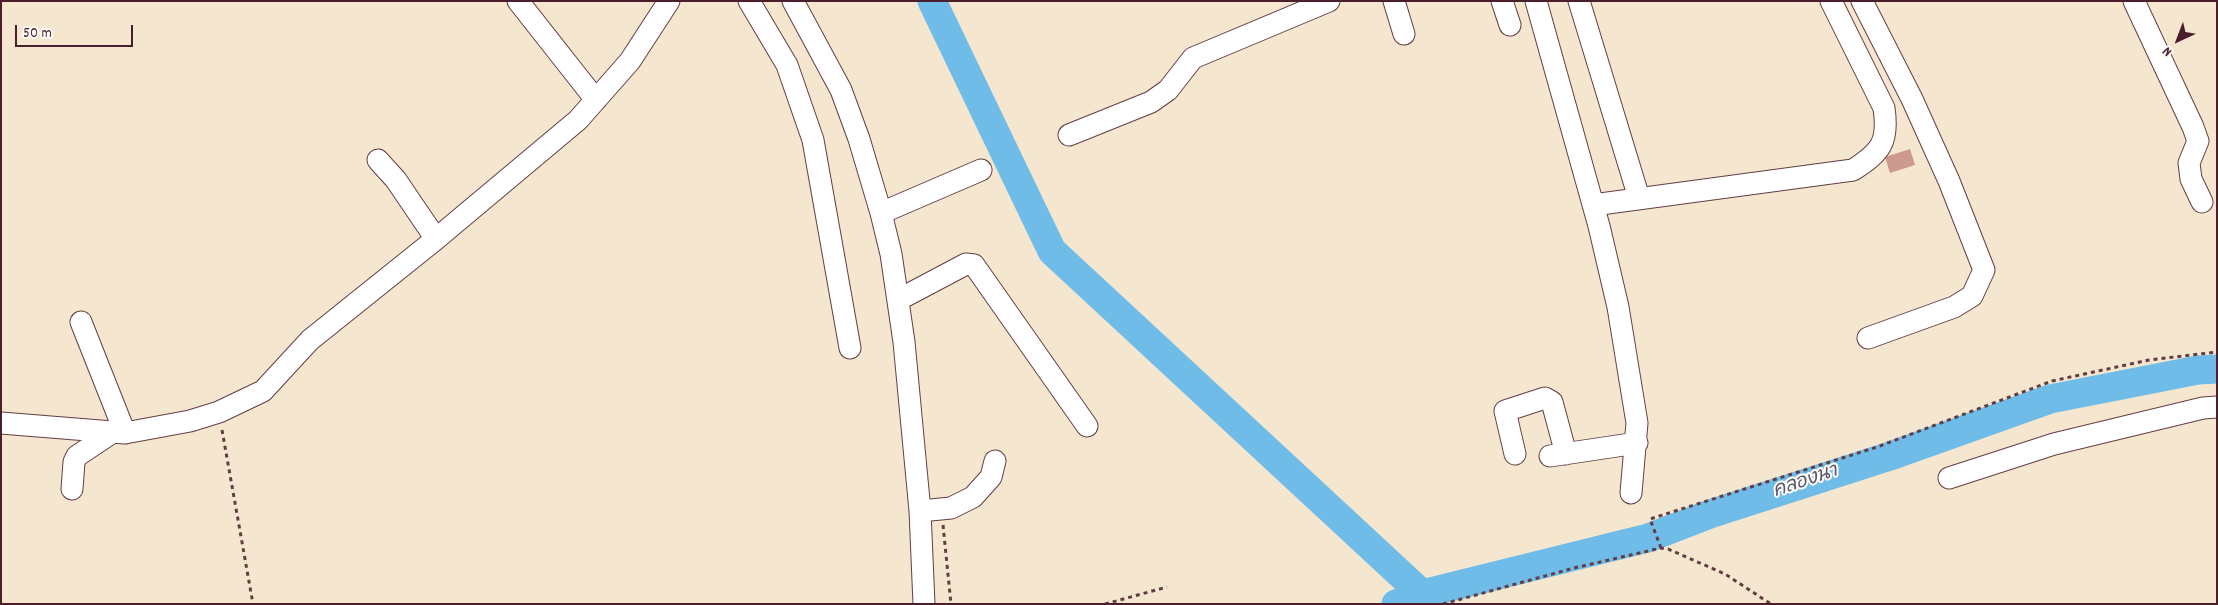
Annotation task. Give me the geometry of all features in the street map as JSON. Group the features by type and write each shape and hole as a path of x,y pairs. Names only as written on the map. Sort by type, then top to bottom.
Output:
{"street":[{"path":"518,1 596,100"},
{"path":"1,423 119,432 190,421 219,412 264,392 310,340 436,240 578,120 630,60 669,1"},
{"path":"749,1 787,65 813,140 850,348"},
{"path":"793,1 841,90 859,139 881,213 898,300 931,510 924,604"},
{"path":"1068,135 1151,102 1168,90 1193,58 1329,1"},
{"path":"1394,1 1404,34"},
{"path":"1502,1 1510,25"},
{"path":"1536,1 1593,205 1618,307 1638,423 1631,493"},
{"path":"1579,1 1639,198"},
{"path":"1593,205 1853,170 1869,160 1880,147 1886,127 1884,108 1831,1"},
{"path":"1862,1 1912,99 1949,181 1984,270 1972,296 1954,307 1868,338"},
{"path":"2134,1 2198,141 2190,163 2192,179 2202,202"},
{"path":"378,160 396,180 436,240"},
{"path":"881,213 980,170"},
{"path":"898,300 966,264 974,265 1087,426"},
{"path":"81,322 119,432"},
{"path":"1515,454 1503,402 1549,399 1552,402 1558,456 1637,443"},
{"path":"1949,478 2054,444 2203,408 2217,407"},
{"path":"72,489 74,462 77,456 119,432"},
{"path":"931,510 952,508 973,497 991,477 995,460"}],"path":[{"path":"1661,548 1650,520 1877,446 2052,380 2149,360 2217,352"},
{"path":"219,412 253,604"},
{"path":"931,510 951,604"},
{"path":"1443,604 1574,568 1661,548 1668,549 1725,574 1770,604"},
{"path":"1105,604 1167,587"}],"building":[{"path":"1910,149 1915,165 1890,173 1885,157"}],"waterway":[{"path":"932,1 1052,251 1422,594"},
{"name":"คลองนา","path":"1396,604 1422,594 1648,538 1710,514 1890,456 2050,399 2198,370 2217,369"}]}
